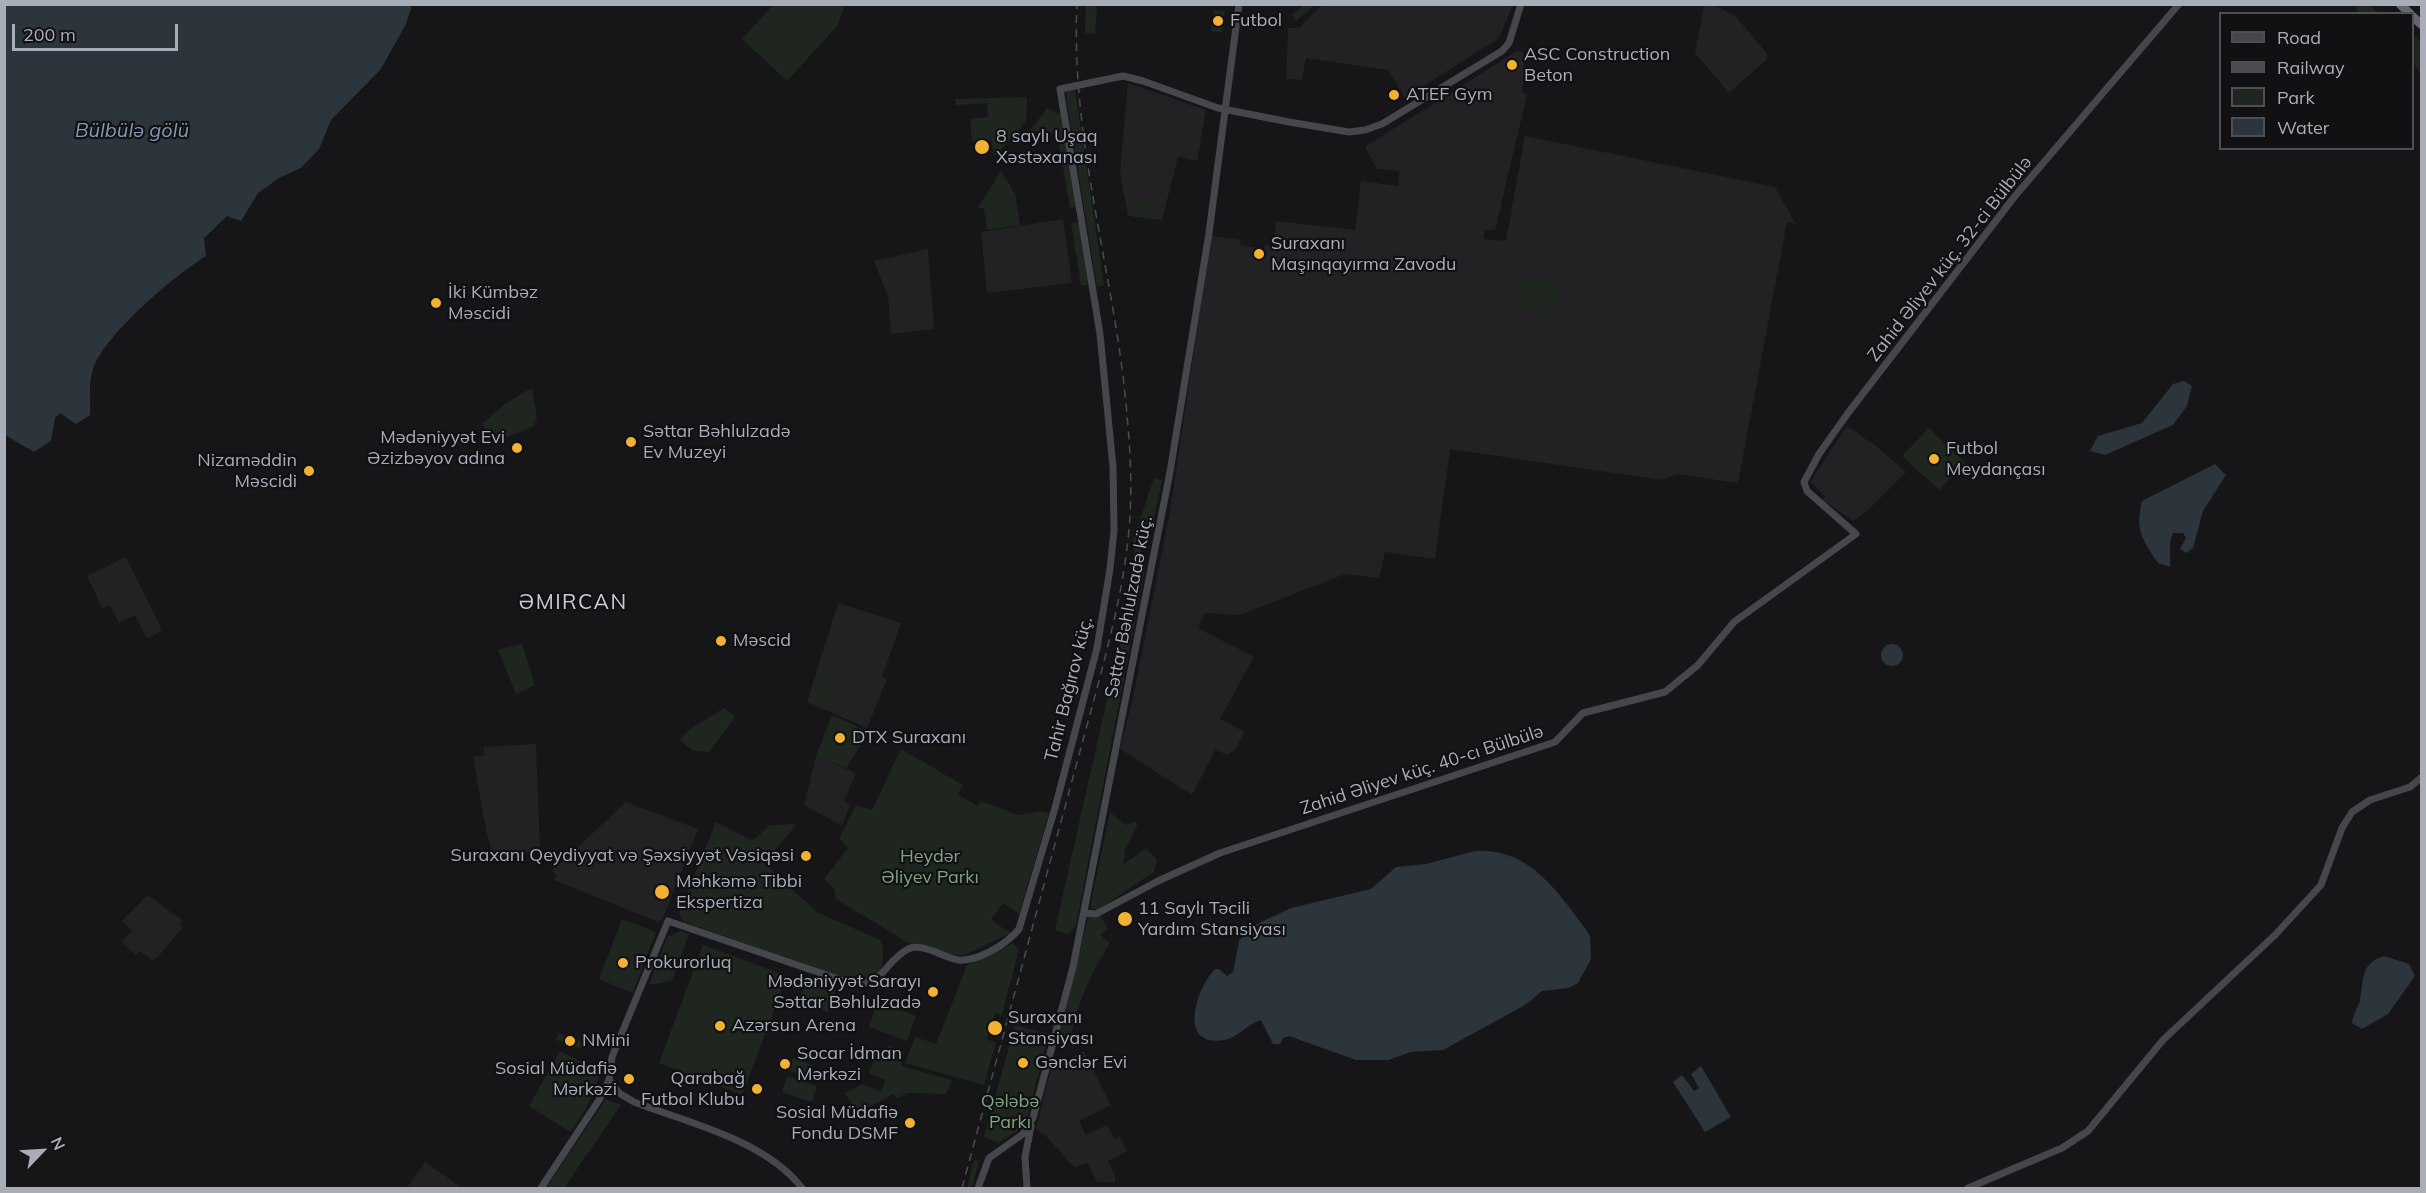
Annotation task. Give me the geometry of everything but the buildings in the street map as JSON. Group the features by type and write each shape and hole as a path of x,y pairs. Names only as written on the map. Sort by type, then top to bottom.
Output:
{"street":[{"name":"Səttar Bəhlulzadə küç.","path":"978,1188 989,1158 1004,1145 1023,1134 1033,1118 1063,1009 1085,913 1170,472 1226,110 1239,4"},
{"path":"1226,110 1332,130 1355,132 1370,129 1502,51 1509,43 1521,4"},
{"name":"Zahid Əliyev küç. 32-ci Bülbülə","path":"1857,534 1807,490 1804,482 1811,466 1848,413 2015,196 2179,4"},
{"name":"Tahir Bağırov küç.","path":"609,1080 612,1056 668,921 862,985 877,979 908,950 917,948 954,959 968,960 1006,941 1019,929 1091,674 1102,623 1113,545 1113,467 1100,334 1059,93 1064,87 1119,76 1134,78 1226,110"},
{"name":"Zahid Əliyev küç. 40-cı Bülbülə","path":"1085,913 1096,914 1158,880 1220,853 1555,742 1583,713 1661,693 1698,665 1721,635 1741,616 1857,534"},
{"path":"1968,1188 2062,1148 2083,1135 2099,1119 2158,1046 2275,935 2321,885 2342,828 2352,812 2370,800 2410,786 2421,777"},
{"path":"541,1188 587,1120 609,1080 619,1093 634,1102 760,1152 785,1168 802,1188"},
{"path":"1027,1188 1025,1157 1033,1118"},
{"path":"1004,1145 1021,1146 1025,1157"}],"shaded area":[{"path":"1323,4 1513,5 1499,38 1405,98 1388,70 1306,58 1302,80 1286,79 1288,28 1299,28"},
{"path":"1704,5 1714,5 1735,16 1767,53 1767,59 1729,93 1695,53"},
{"path":"1517,51 1523,53 1525,71 1522,91 1527,95 1495,230 1484,230 1484,239 1506,241 1525,136 1775,187 1795,223 1787,222 1738,483 1677,474 1662,480 1450,449 1435,559 1385,552 1379,578 1345,574 1240,615 1205,613 1198,628 1254,657 1220,719 1245,732 1235,750 1227,755 1215,750 1192,795 1120,749 1133,698 1170,511 1211,236 1241,240 1240,245 1264,249 1265,245 1273,246 1276,221 1355,230 1361,181 1398,186 1399,171 1377,169 1365,147"},
{"path":"1128,83 1206,110 1197,161 1178,157 1162,220 1128,216 1120,172"},
{"path":"1063,219 1072,283 987,293 981,232"},
{"path":"928,249 934,329 891,334 888,296 874,261"},
{"path":"1847,426 1876,446 1906,472 1867,511 1853,521 1823,500 1825,496 1810,482"},
{"path":"126,557 162,630 147,639 135,615 119,623 110,605 102,608 87,576"},
{"path":"838,603 901,623 882,677 887,679 867,728 807,702"},
{"path":"536,744 540,849 503,859 492,850 487,835 473,757 485,755 483,747"},
{"path":"816,756 856,773 844,801 850,805 842,826 804,805"},
{"path":"626,802 698,829 663,918 658,922 554,880 557,876 552,871"},
{"path":"148,895 182,920 180,923 183,927 158,957 152,960 140,951 136,955 121,942 132,931 122,921"},
{"path":"1084,1051 1111,1105 1079,1121 1086,1135 1107,1125 1115,1139 1120,1137 1127,1151 1108,1161 1115,1176 1115,1182 1097,1182 1087,1163 1076,1167 1070,1163 1047,1137 1036,1129 1051,1069"},
{"path":"425,1162 462,1188 407,1188"}],"green space":[{"path":"840,4 844,7 837,26 787,81 742,39 773,5"},
{"path":"1086,5 1097,5 1095,34 1085,33"},
{"path":"1304,5 1315,5 1296,21 1292,15"},
{"path":"2354,5 2369,5 2377,12 2358,12"},
{"name":"Futbol","path":"1214,10 1225,11 1222,33 1211,31"},
{"path":"2414,36 2421,42 2421,74 2414,64"},
{"path":"1075,89 1104,285 1097,287 1067,103 1066,90"},
{"path":"1027,97 1026,121 997,155 994,155 991,140 972,141 970,119 988,117 987,103 956,105 955,99"},
{"path":"1047,108 1061,115 1076,207 1070,208 1057,133 1030,131"},
{"path":"1001,171 1015,194 1020,225 987,230 984,208 977,209"},
{"path":"1132,201 1161,205 1159,217 1131,214"},
{"path":"1079,222 1088,285 1081,286 1071,223"},
{"path":"1539,276 1554,281 1558,285 1555,307 1551,311 1529,311 1522,305 1519,298 1522,282"},
{"path":"532,388 537,418 534,426 495,442 482,424 506,403"},
{"name":"Futbol Meydançası","path":"1929,428 1965,463 1939,490 1902,456"},
{"path":"1154,478 1162,480 1150,537 1143,539 1140,560 1146,564 1076,925 1069,934 1055,930 1136,571 1133,540"},
{"path":"522,644 535,685 516,694 498,650"},
{"path":"820,673 834,678 826,704 811,699"},
{"path":"724,708 735,717 709,752 693,751 680,740 689,730"},
{"path":"832,715 869,732 846,768 816,756"},
{"name":"Heydər Əliyev Parkı","path":"901,749 963,785 958,795 978,806 981,801 1018,815 1043,811 1049,813 1019,914 1003,903 991,920 1011,933 964,955 949,954 907,942 836,899 834,888 824,879 848,848 839,838 856,805 872,810"},
{"path":"1110,812 1126,825 1136,821 1137,826 1125,850 1123,865 1146,848 1157,860 1154,872 1097,910 1090,908"},
{"path":"716,822 751,840 770,825 797,824 764,863 817,912 880,940 883,958 880,971 876,976 866,981 846,979 684,922 679,913"},
{"path":"1100,915 1108,929 1100,935 1110,943 1085,990 1070,1041 1057,1046 1088,917"},
{"path":"622,919 656,932 633,993 599,979"},
{"path":"681,931 689,934 672,981 649,985 667,937"},
{"path":"1013,943 1019,949 1002,1015 995,1013 987,1039 996,1043 984,1085 905,1063 915,1037 936,1044 967,965"},
{"name":"Azərsun Arena","path":"703,945 787,976 742,1095 659,1063"},
{"path":"806,980 835,990 828,1012 798,1003"},
{"path":"877,1002 916,1016 907,1041 869,1027"},
{"name":"Qələbə Parkı","path":"1015,1025 1049,1034 1025,1126 998,1143 984,1137"},
{"name":"NMini","path":"559,1033 584,1042 581,1049 556,1040"},
{"path":"889,1046 904,1052 901,1066 952,1080 946,1094 908,1093 896,1098 894,1094 857,1113 845,1093 862,1084 881,1092 885,1080 869,1073 876,1055"},
{"path":"560,1051 601,1072 586,1109 570,1132 529,1106"},
{"path":"793,1058 813,1065 809,1077 789,1071"},
{"path":"787,1076 817,1086 812,1102 782,1092"},
{"path":"606,1099 621,1105 564,1188 546,1188"},
{"path":"974,1160 979,1161 972,1188 967,1188"}],"water":[{"name":"Bülbülə gölü","path":"4,5 412,5 406,24 381,69 331,120 319,149 301,168 279,178 258,193 241,221 227,216 204,238 206,256 159,291 111,339 100,355 91,374 90,415 76,424 60,413 55,418 51,441 34,452 5,435"},
{"path":"2184,381 2192,386 2187,406 2173,425 2105,455 2090,451 2098,436 2142,423 2173,384"},
{"path":"2215,464 2226,475 2203,511 2193,548 2186,553 2180,549 2186,538 2183,533 2173,533 2170,542 2170,567 2158,563 2141,534 2139,520 2142,501"},
{"path":"1892,644 1900,647 1903,655 1900,663 1892,666 1884,663 1881,655 1884,647"},
{"path":"1475,851 1511,856 1526,864 1563,899 1590,936 1591,959 1578,983 1569,988 1542,991 1525,1005 1443,1050 1411,1052 1388,1060 1356,1060 1289,1036 1283,1038 1280,1044 1273,1044 1261,1020 1229,1039 1209,1040 1200,1035 1195,1026 1195,1015 1202,989 1215,969 1219,969 1227,976 1233,972 1239,941 1253,926 1291,908 1371,889 1396,867 1426,864"},
{"path":"2384,956 2409,964 2415,976 2388,1014 2362,1029 2352,1023 2360,1000 2364,973 2371,963"},
{"path":"1701,1066 1731,1117 1705,1132 1673,1082 1682,1075 1694,1091 1699,1088 1691,1074"}],"railway":[{"path":"962,1188 1099,681 1119,598 1129,531 1131,481 1127,415 1114,313 1095,210 1080,107 1077,4"}],"place":[{"name":"Futbol","path":"1218,21"},
{"name":"ASC Construction Beton","path":"1512,65"},
{"name":"ATEF Gym","path":"1394,95"},
{"name":"8 saylı Uşaq Xəstəxanası","path":"982,147"},
{"name":"Suraxanı Maşınqayırma Zavodu","path":"1259,254"},
{"name":"İki Kümbəz Məscidi","path":"436,303"},
{"name":"Səttar Bəhlulzadə Ev Muzeyi","path":"631,442"},
{"name":"Mədəniyyət Evi Əzizbəyov adına","path":"517,448"},
{"name":"Futbol Meydançası","path":"1934,459"},
{"name":"Nizaməddin Məscidi","path":"309,471"},
{"name":"Məscid","path":"721,641"},
{"name":"DTX Suraxanı","path":"840,738"},
{"name":"Suraxanı Qeydiyyat və Şəxsiyyət Vəsiqəsi","path":"806,856"},
{"name":"Məhkəmə Tibbi Ekspertiza","path":"662,892"},
{"name":"11 Saylı Təcili Yardım Stansiyası","path":"1125,919"},
{"name":"Prokurorluq","path":"623,963"},
{"name":"Mədəniyyət Sarayı Səttar Bəhlulzadə","path":"933,992"},
{"name":"Azərsun Arena","path":"720,1026"},
{"name":"Suraxanı Stansiyası","path":"995,1028"},
{"name":"NMini","path":"570,1041"},
{"name":"Gənclər Evi","path":"1023,1063"},
{"name":"Socar İdman Mərkəzi","path":"785,1064"},
{"name":"Sosial Müdafiə Mərkəzi","path":"629,1079"},
{"name":"Qarabağ Futbol Klubu","path":"757,1089"},
{"name":"Sosial Müdafiə Fondu DSMF","path":"910,1123"}],"district":[{"name":"ƏMIRCAN","path":"573,603"}]}
